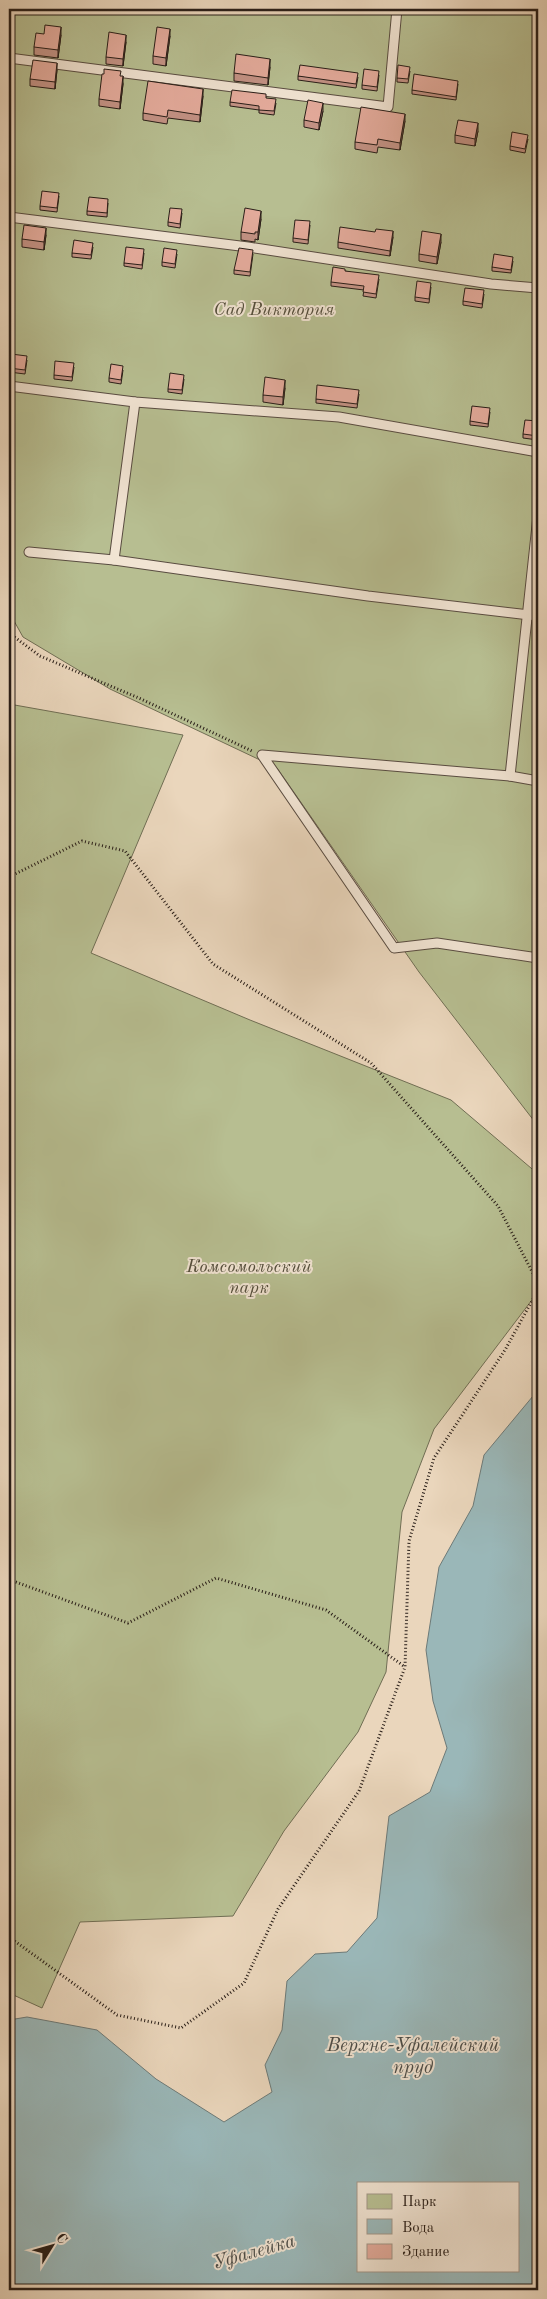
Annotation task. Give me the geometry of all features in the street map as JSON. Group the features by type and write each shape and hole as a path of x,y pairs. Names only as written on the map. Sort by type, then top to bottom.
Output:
{"lane":[{"path":"9,58 388,107 397,9"},
{"path":"9,217 248,247 491,284 538,288"},
{"path":"9,386 136,402 339,417 538,452"},
{"path":"114,560 136,402"},
{"path":"510,776 534,616 538,516"},
{"path":"29,552 114,560 368,596 534,616"},
{"path":"262,755 538,780"},
{"path":"262,755 394,948 437,943 538,958"}],"path":[{"path":"9,633 40,656 141,699 262,755"},
{"path":"9,872 15,874 82,841 125,851 213,964 371,1063 498,1206 538,1283"},
{"path":"9,1937 117,2015 180,2028 244,1983 278,1909 359,1791 405,1667 409,1541 434,1458 505,1350 538,1290"},
{"path":"9,1581 14,1581 128,1624 216,1578 326,1610 405,1667"}],"green space":[{"name":"Сад Виктория","path":"9,9 538,9 538,1126 419,972 277,768 110,689 23,637 9,612"},
{"name":"Комсомольский парк","path":"9,704 183,735 91,953 250,1020 451,1100 538,1174 538,1292 434,1429 402,1512 386,1672 358,1732 284,1831 233,1916 80,1922 42,2008 9,1993"}],"water":[{"name":"Верхне-Уфалейский пруд","path":"538,1390 538,2290 9,2290 9,2020 27,2017 97,2030 156,2079 224,2122 272,2092 265,2065 282,2030 287,1981 315,1954 347,1952 377,1918 389,1816 430,1792 447,1748 433,1701 426,1650 439,1567 473,1506 484,1455"}],"building":[{"path":"45,25 61,27 58,50 34,47 36,33 44,34"},
{"path":"157,27 170,29 166,58 153,56"},
{"path":"109,32 126,35 123,59 106,57"},
{"path":"236,54 270,59 268,78 234,73"},
{"path":"33,60 57,63 55,82 30,79"},
{"path":"300,65 358,73 356,84 298,76"},
{"path":"398,65 410,67 408,79 397,78"},
{"path":"104,69 121,71 120,76 123,76 120,102 99,99"},
{"path":"364,69 379,71 377,87 362,85"},
{"path":"414,74 458,81 456,97 412,90"},
{"path":"148,81 203,89 200,115 168,110 167,117 143,113"},
{"path":"232,90 266,94 266,98 276,99 274,111 259,110 259,106 230,102"},
{"path":"308,100 323,103 319,123 304,120"},
{"path":"361,107 405,114 400,143 378,139 377,145 355,142"},
{"path":"458,120 478,123 475,139 455,135"},
{"path":"512,132 528,135 525,149 510,146"},
{"path":"42,191 59,193 57,208 40,206"},
{"path":"89,197 108,199 107,213 87,211"},
{"path":"170,208 182,209 180,224 168,222"},
{"path":"245,208 261,211 258,232 255,232 255,234 241,232"},
{"path":"295,220 310,221 308,240 293,238"},
{"path":"24,225 46,228 44,242 22,239"},
{"path":"340,227 375,232 376,229 393,231 390,251 338,242"},
{"path":"422,231 441,234 437,257 419,254"},
{"path":"74,240 93,243 91,255 72,253"},
{"path":"126,247 144,249 142,265 124,263"},
{"path":"164,248 177,250 175,264 162,262"},
{"path":"239,248 253,250 250,272 234,270"},
{"path":"494,254 513,257 511,270 492,267"},
{"path":"333,267 345,269 345,271 379,275 376,294 363,292 364,286 331,282"},
{"path":"417,281 431,283 429,299 415,297"},
{"path":"465,288 484,290 482,304 463,301"},
{"path":"11,354 27,356 25,370 9,368"},
{"path":"55,361 74,363 72,377 54,375"},
{"path":"111,364 123,366 121,380 109,378"},
{"path":"170,373 184,375 182,390 168,389"},
{"path":"265,377 285,380 283,397 263,395"},
{"path":"317,385 359,390 357,404 316,399"},
{"path":"472,406 490,408 488,424 470,421"},
{"path":"525,420 538,421 538,436 523,434"}],"water label":[{"name":"Уфалейка","path":"254,2253"}]}
